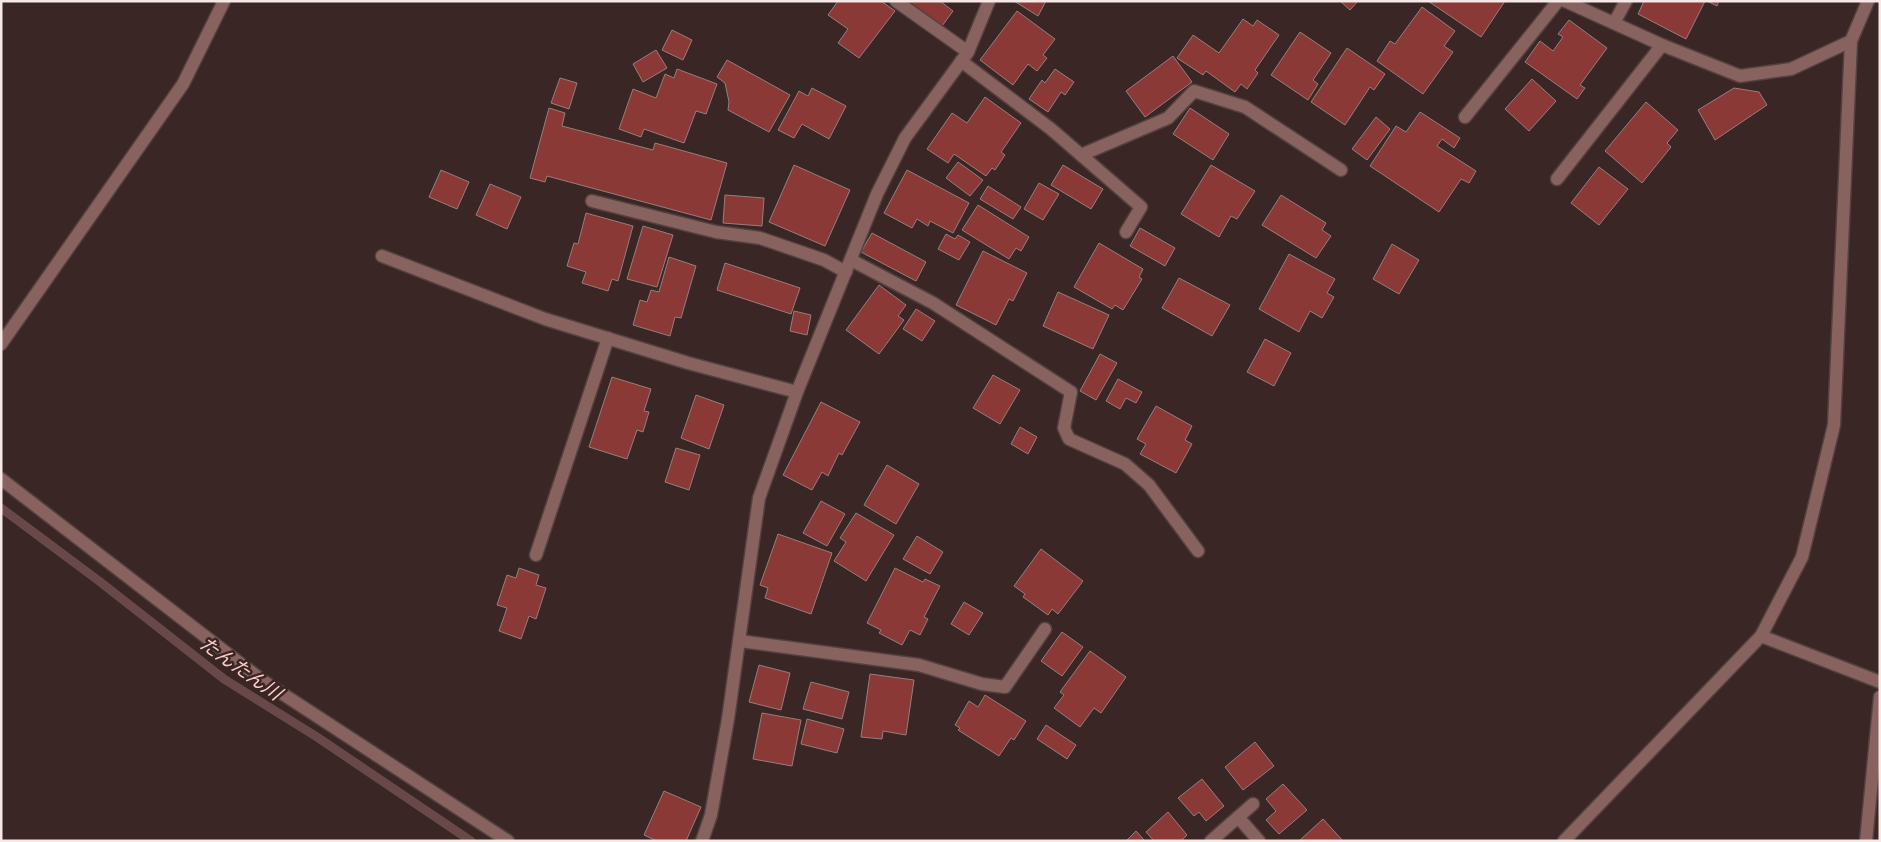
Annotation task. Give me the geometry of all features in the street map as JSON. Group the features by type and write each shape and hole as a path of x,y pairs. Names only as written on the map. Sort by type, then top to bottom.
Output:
{"street":[{"path":"1,344 183,84 224,1"},
{"path":"896,1 1051,129 1141,207 1126,232"},
{"path":"702,841 711,814 728,719 759,498 797,392 877,194 905,138 964,56 989,1"},
{"path":"1465,117 1558,1"},
{"path":"1565,1 1662,45 1740,76 1791,69 1851,41"},
{"path":"1614,23 1626,1"},
{"path":"1564,841 1761,636 1802,556 1834,425 1851,41 1868,1"},
{"path":"1557,179 1662,45"},
{"path":"1081,155 1168,118 1194,92 1245,107 1342,170"},
{"path":"592,201 716,232 760,238 824,260 846,272"},
{"path":"382,256 545,318 688,363 797,392"},
{"path":"851,260 933,303 1071,392 1064,428 1069,439 1126,464 1150,485 1198,551"},
{"path":"536,555 608,338"},
{"path":"1,479 263,681 508,841"},
{"path":"740,642 918,665 982,684 1005,687 1045,629"},
{"path":"1761,636 1880,682"},
{"path":"1866,841 1880,698"},
{"path":"1211,841 1252,804"},
{"path":"1238,817 1259,841"}],"building":[{"path":"838,1 881,1 895,11 859,58 838,43 848,29 828,15"},
{"path":"907,1 940,1 953,11 942,26"},
{"path":"1014,1 1046,1 1038,16"},
{"path":"1340,1 1358,1 1350,10"},
{"path":"1428,1 1505,1 1481,37"},
{"path":"1644,1 1705,1 1686,39 1638,14"},
{"path":"1707,1 1719,1 1717,6"},
{"path":"1422,7 1455,31 1444,46 1453,52 1423,94 1377,61 1390,41 1395,44"},
{"path":"1017,11 1055,39 1043,55 1047,58 1037,71 1028,64 1013,85 980,60"},
{"path":"1243,19 1253,26 1257,20 1279,35 1255,70 1258,73 1247,89 1241,84 1235,92 1206,71 1203,75 1177,58 1193,35 1219,53"},
{"path":"1569,20 1607,48 1580,85 1585,88 1577,99 1525,62 1540,41 1553,51 1563,37 1558,34"},
{"path":"672,30 692,40 683,60 662,50"},
{"path":"1300,32 1331,53 1313,80 1318,84 1308,100 1271,75"},
{"path":"1347,48 1385,74 1374,90 1370,87 1345,125 1311,102"},
{"path":"656,50 667,68 643,82 633,64"},
{"path":"1173,56 1192,82 1145,117 1126,91"},
{"path":"727,60 790,95 769,132 728,110 729,102 725,83 717,77"},
{"path":"677,69 717,84 706,114 696,111 684,143 644,129 641,137 619,129 633,89 656,98 665,74 674,78"},
{"path":"1055,69 1074,82 1065,95 1061,92 1048,112 1029,99 1042,80 1045,83"},
{"path":"560,78 577,83 569,109 551,103"},
{"path":"1532,79 1556,101 1529,131 1505,109"},
{"path":"812,88 846,106 829,139 802,124 794,138 778,130 799,91 808,96"},
{"path":"1734,88 1759,92 1767,105 1715,140 1698,110"},
{"path":"985,97 1021,123 1001,152 1005,155 995,170 992,168 986,176 954,154 948,163 927,149 952,113 967,123"},
{"path":"1646,102 1678,130 1667,143 1671,147 1642,183 1605,151"},
{"path":"549,108 565,113 562,126 653,150 655,143 727,163 711,220 547,176 545,182 530,178"},
{"path":"1190,108 1229,134 1213,160 1173,134"},
{"path":"1420,112 1460,138 1454,148 1442,139 1437,146 1476,171 1469,183 1461,179 1439,212 1370,166 1396,126 1406,132"},
{"path":"1376,117 1390,129 1367,160 1352,149"},
{"path":"958,162 983,180 970,196 946,178"},
{"path":"794,165 850,190 825,246 769,222"},
{"path":"1063,165 1103,189 1091,209 1051,185"},
{"path":"1211,165 1255,191 1237,219 1231,216 1219,237 1181,214"},
{"path":"1599,167 1628,189 1599,225 1571,203"},
{"path":"441,170 469,182 457,209 429,197"},
{"path":"907,170 969,203 953,233 930,221 928,226 917,219 912,228 884,213"},
{"path":"1039,183 1059,194 1043,220 1024,209"},
{"path":"490,184 521,197 507,229 476,215"},
{"path":"988,186 1021,207 1013,219 980,199"},
{"path":"725,195 764,198 762,226 723,223"},
{"path":"1281,195 1326,223 1322,230 1331,236 1316,258 1262,225"},
{"path":"978,205 1029,237 1021,251 1016,248 1009,259 962,230"},
{"path":"586,213 633,226 618,281 612,279 608,291 582,283 586,272 567,266 574,243 578,244"},
{"path":"643,226 673,235 657,287 627,279"},
{"path":"1140,228 1175,248 1165,266 1130,246"},
{"path":"872,233 926,262 916,281 861,252"},
{"path":"946,234 955,239 958,235 970,242 959,260 938,249"},
{"path":"1099,243 1143,269 1139,277 1142,279 1123,310 1115,305 1112,309 1074,287"},
{"path":"1392,244 1419,260 1399,294 1373,279"},
{"path":"983,251 1027,273 1013,301 1009,299 996,325 956,305"},
{"path":"1289,254 1335,279 1327,293 1334,297 1322,318 1310,311 1299,332 1259,309"},
{"path":"669,257 696,266 681,318 675,317 670,336 633,325 640,300 647,302 651,290 659,292"},
{"path":"725,263 800,288 791,314 717,290"},
{"path":"1179,278 1230,305 1212,336 1162,308"},
{"path":"879,285 906,305 898,316 904,320 879,354 846,330"},
{"path":"1058,292 1109,315 1093,349 1043,326"},
{"path":"916,309 935,321 922,341 903,329"},
{"path":"794,311 811,315 807,335 790,331"},
{"path":"1265,339 1291,353 1274,386 1247,372"},
{"path":"1100,354 1117,363 1096,400 1080,391"},
{"path":"993,375 1020,390 1000,424 973,408"},
{"path":"612,377 651,389 644,411 649,412 643,432 637,430 627,459 589,447"},
{"path":"1118,379 1142,392 1136,403 1126,398 1120,409 1106,401"},
{"path":"696,395 724,405 709,449 681,438"},
{"path":"821,402 860,422 842,455 839,453 828,476 822,472 812,490 783,475"},
{"path":"1156,406 1192,426 1185,440 1192,444 1176,473 1140,454 1146,444 1137,439"},
{"path":"1020,427 1037,437 1028,454 1011,444"},
{"path":"676,448 700,455 689,490 665,482"},
{"path":"887,465 919,484 896,524 864,505"},
{"path":"821,501 845,514 827,546 803,533"},
{"path":"856,513 894,535 866,581 834,561 846,542 840,538"},
{"path":"778,534 832,553 811,614 765,598 768,588 760,585"},
{"path":"917,536 943,552 930,574 903,559"},
{"path":"1041,549 1083,581 1058,614 1052,609 1048,615 1023,597 1025,594 1014,586"},
{"path":"519,568 539,575 536,585 546,588 536,619 529,616 521,639 499,631 507,608 497,605 507,575 516,578"},
{"path":"895,568 923,582 925,579 940,586 924,617 928,619 920,635 910,630 902,645 879,633 881,630 867,623"},
{"path":"964,602 983,613 969,635 951,624"},
{"path":"1062,632 1083,647 1062,676 1041,661"},
{"path":"1090,651 1126,677 1101,713 1094,708 1080,727 1054,708 1064,695 1060,692"},
{"path":"759,665 790,673 781,710 749,702"},
{"path":"870,674 914,680 906,735 883,731 882,739 861,737"},
{"path":"811,682 849,692 842,719 803,709"},
{"path":"985,695 1026,721 1014,740 1011,738 999,756 958,730 960,728 955,725 969,701 978,707"},
{"path":"762,713 801,720 792,766 753,759"},
{"path":"807,719 844,729 837,753 801,744"},
{"path":"1046,725 1076,745 1067,759 1037,739"},
{"path":"1255,742 1274,766 1243,790 1225,767"},
{"path":"1202,779 1224,806 1206,821 1199,812 1194,816 1178,798"},
{"path":"1283,784 1307,810 1279,834 1266,820 1276,811 1266,799"},
{"path":"664,791 701,807 686,841 657,841 644,835"},
{"path":"1168,812 1187,835 1181,841 1154,841 1146,832"},
{"path":"1323,819 1343,841 1299,841"},
{"path":"1136,831 1145,841 1126,841"}],"waterway":[{"name":"たんたん川","path":"1,508 99,581 224,679 317,737 471,841"}]}
